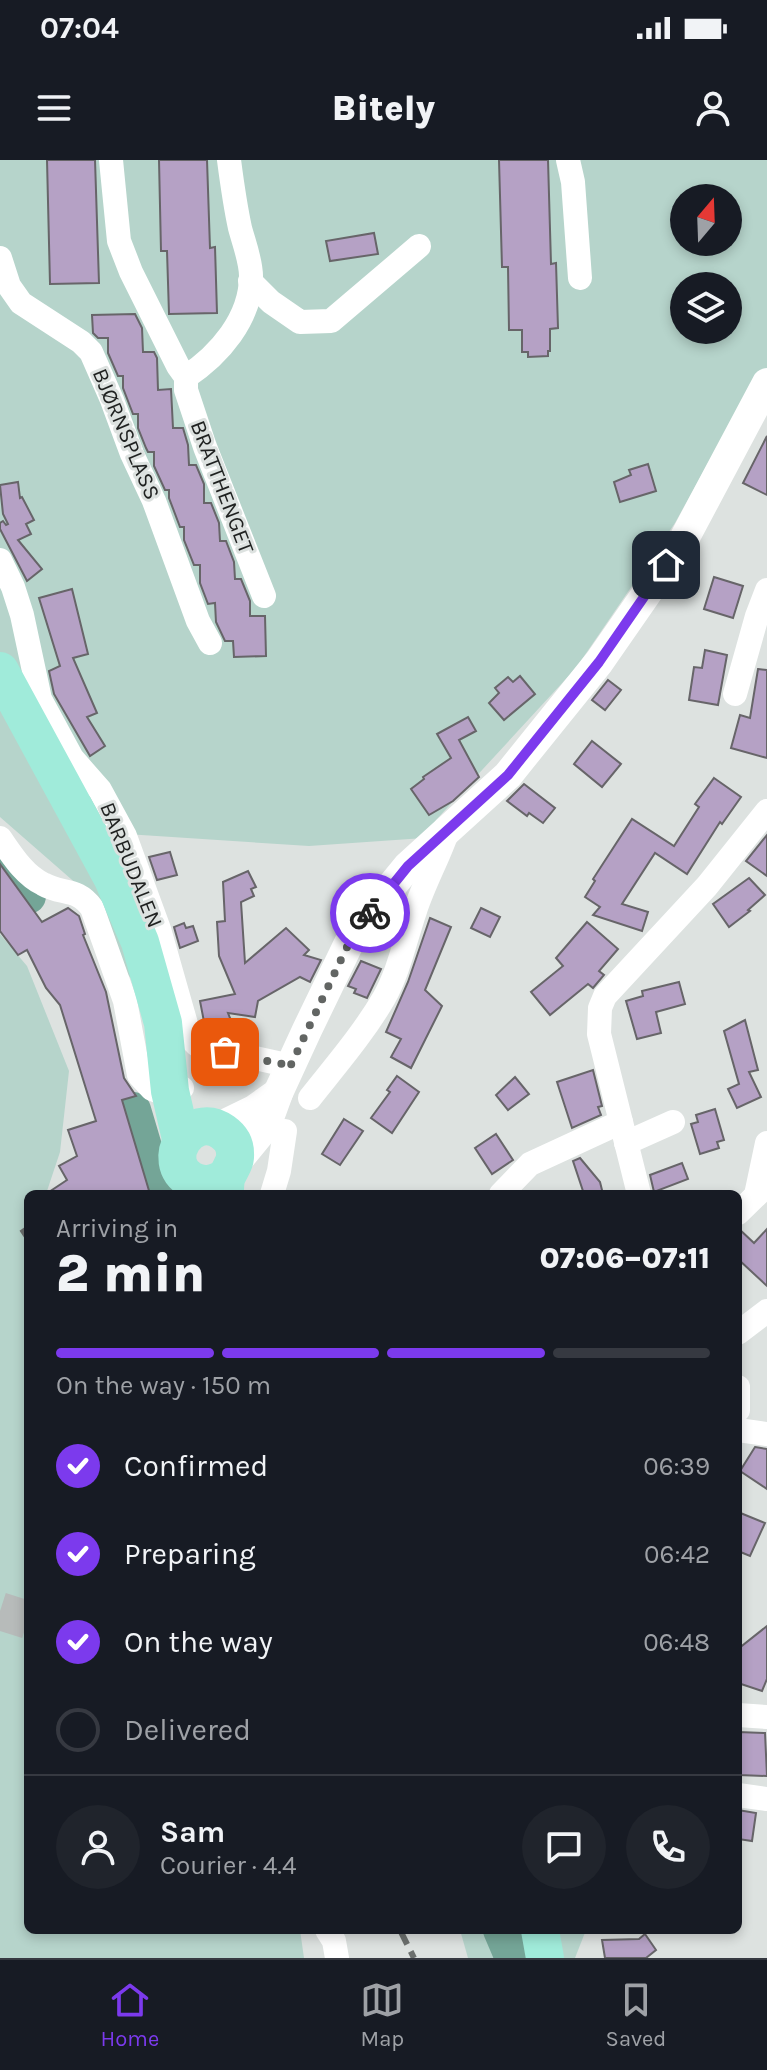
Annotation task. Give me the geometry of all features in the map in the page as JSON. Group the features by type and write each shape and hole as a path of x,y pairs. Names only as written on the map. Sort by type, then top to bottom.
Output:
{"main road":[{"name":"BARBUDALEN","path":"0,671 113,879 140,942 197,1153 227,1134 233,1143 236,1154 228,1179"},
{"path":"197,1153 193,1182 205,1185 228,1179"},
{"path":"541,1934 545,1958"}],"street":[{"name":"BRATTHENGET","path":"111,160 119,241 131,272 186,377 186,390 205,447 264,596"},
{"path":"186,377 222,348 248,295 251,276 229,160"},
{"path":"568,160 573,182 580,278"},
{"path":"250,281 271,302 300,322 331,321 419,246"},
{"name":"BJØRNSPLASS","path":"0,258 9,286 21,303 81,342 91,352 154,501 198,621 210,643"},
{"path":"228,1179 266,1126 283,1081 343,954 363,921 408,866 508,775 599,662 683,541 767,383"},
{"name":"BARBUDALEN","path":"0,560 22,615 40,699 72,758 100,790 125,836 159,929 190,1038 197,1045 282,1064 283,1081"},
{"path":"735,694 767,590"},
{"path":"638,1190 599,1034 600,1008 605,996 707,886 767,811"},
{"path":"310,1098 385,997 416,907 448,830"},
{"name":"BARBUDALEN","path":"0,838 19,865 38,882 85,898 92,908 125,1001 139,1075 152,1089 179,1089"},
{"path":"197,1153 254,1110 283,1081"},
{"path":"505,1190 530,1164 623,1133 673,1122"},
{"path":"273,1190 285,1131"},
{"path":"742,1209 762,1190 767,1143"},
{"path":"742,1330 767,1311"},
{"path":"742,1431 767,1434"},
{"path":"742,1715 767,1717"},
{"path":"742,1796 767,1799"},
{"path":"330,1934 337,1958"}],"green space":[{"path":"0,160 767,160 767,381 724,434 675,523 576,668 436,820 424,838 309,846 126,834 165,1019 114,958 79,886 0,817"},
{"path":"0,934 27,966 69,1071 60,1152 47,1190 24,1190 24,1934 301,1934 304,1958 0,1958"},
{"path":"461,1934 584,1934 575,1958 468,1958"}],"building":[{"path":"47,160 95,160 99,283 50,284"},
{"path":"159,160 207,160 210,248 215,247 217,313 169,314 167,251 161,251"},
{"path":"499,160 548,160 551,264 556,263 558,328 550,329 548,356 528,357 528,352 522,352 522,330 509,330 508,267 502,267"},
{"path":"374,233 378,254 330,261 326,241"},
{"path":"135,314 142,328 143,352 154,352 157,358 158,390 171,389 173,428 183,428 189,465 196,465 204,484 204,503 211,503 219,523 220,541 226,541 234,562 235,579 241,579 250,601 250,616 265,616 266,656 234,657 233,641 225,641 216,622 215,603 208,604 200,583 200,565 194,565 184,540 184,527 180,527 169,490 165,490 154,466 154,452 148,452 146,448 138,428 138,414 133,414 123,388 123,376 118,376 108,353 108,338 98,338 93,333 92,315"},
{"path":"767,436 767,495 743,483"},
{"path":"648,464 656,491 620,502 614,482 631,475 629,470"},
{"path":"18,482 20,498 34,520 26,524 31,534 18,540 42,569 27,581 0,529 3,521 8,524 3,514 0,485"},
{"path":"714,577 743,586 733,618 704,609"},
{"path":"72,589 88,654 73,658 97,713 87,717 105,746 90,756 54,694 49,671 60,666 39,598"},
{"path":"705,650 727,655 718,705 689,700 694,667 702,668"},
{"path":"758,669 767,670 767,758 731,748 740,715 750,718"},
{"path":"520,676 535,694 504,720 489,703 499,693 495,688 508,677 513,682"},
{"path":"608,680 621,690 605,710 592,700"},
{"path":"468,717 476,731 459,740 479,777 453,801 429,815 411,789 451,758 437,734"},
{"path":"592,741 621,764 602,787 574,764"},
{"path":"714,778 741,797 722,824 720,822 687,874 655,853 622,904 648,912 642,931 593,915 600,907 585,897 595,881 593,879 632,819 674,846 699,807 695,804"},
{"path":"524,784 555,808 543,823 507,801"},
{"path":"767,835 767,876 746,861"},
{"path":"170,852 177,875 157,880 149,857"},
{"path":"0,864 42,922 68,908 79,916 83,935 106,992 124,1078 136,1096 122,1100 149,1190 52,1190 67,1180 59,1166 77,1156 68,1130 96,1121 60,1005 46,988 27,950 18,955 0,931"},
{"path":"248,871 256,887 251,889 254,896 241,902 245,963 286,928 309,950 304,955 321,960 310,982 300,977 258,1001 255,1017 228,1013 234,1028 206,1032 200,1001 235,994 219,956 217,922 225,921 223,882"},
{"path":"749,878 765,895 729,927 713,904"},
{"path":"481,908 500,917 490,937 471,928"},
{"path":"430,918 451,927 425,990 442,1006 411,1068 391,1057 401,1039 386,1032 408,982"},
{"path":"587,922 618,949 599,971 604,975 593,988 588,984 550,1015 531,992 563,966 556,958"},
{"path":"184,923 186,928 193,926 198,941 180,948 174,927"},
{"path":"361,961 381,969 367,998 354,993 356,989 348,986"},
{"path":"679,982 685,1004 656,1012 661,1033 637,1039 626,1001 643,996 642,991"},
{"path":"745,1020 758,1070 749,1072 761,1097 737,1108 728,1089 739,1084 724,1031"},
{"path":"198,1061 218,1065 218,1080 198,1080"},
{"path":"593,1070 602,1106 598,1107 601,1115 572,1128 557,1082"},
{"path":"397,1076 419,1092 392,1133 371,1118 390,1092 387,1090"},
{"path":"515,1077 529,1094 508,1110 496,1095"},
{"path":"715,1109 724,1140 717,1142 719,1148 700,1154 691,1124 698,1122 696,1115"},
{"path":"344,1119 363,1131 340,1165 322,1154"},
{"path":"496,1134 513,1160 492,1174 475,1148"},
{"path":"580,1158 600,1182 602,1190 583,1190 573,1161"},
{"path":"682,1163 688,1179 654,1190 650,1175"},
{"path":"767,1229 767,1286 742,1263 742,1232 754,1243"},
{"path":"755,1447 767,1449 767,1489 742,1472"},
{"path":"742,1514 765,1523 750,1556 742,1553"},
{"path":"767,1626 767,1679 762,1691 742,1684 742,1646"},
{"path":"742,1732 765,1733 767,1776 742,1775"},
{"path":"742,1811 756,1813 752,1841 742,1840"},
{"path":"645,1934 656,1950 646,1958 605,1958 602,1940 639,1939"}],"waterway":[{"path":"0,856 28,896"},
{"path":"133,1110 157,1190"},
{"path":"503,1934 513,1958"}],"tunnel":[{"path":"0,1611 24,1619"}],"railway":[{"path":"402,1934 414,1958"}],"way so far":[{"path":"225,1052 282,1064 289,1069 349,943 370,913"}],"route":[{"path":"370,913 408,866 508,775 599,662 666,565"}]}
